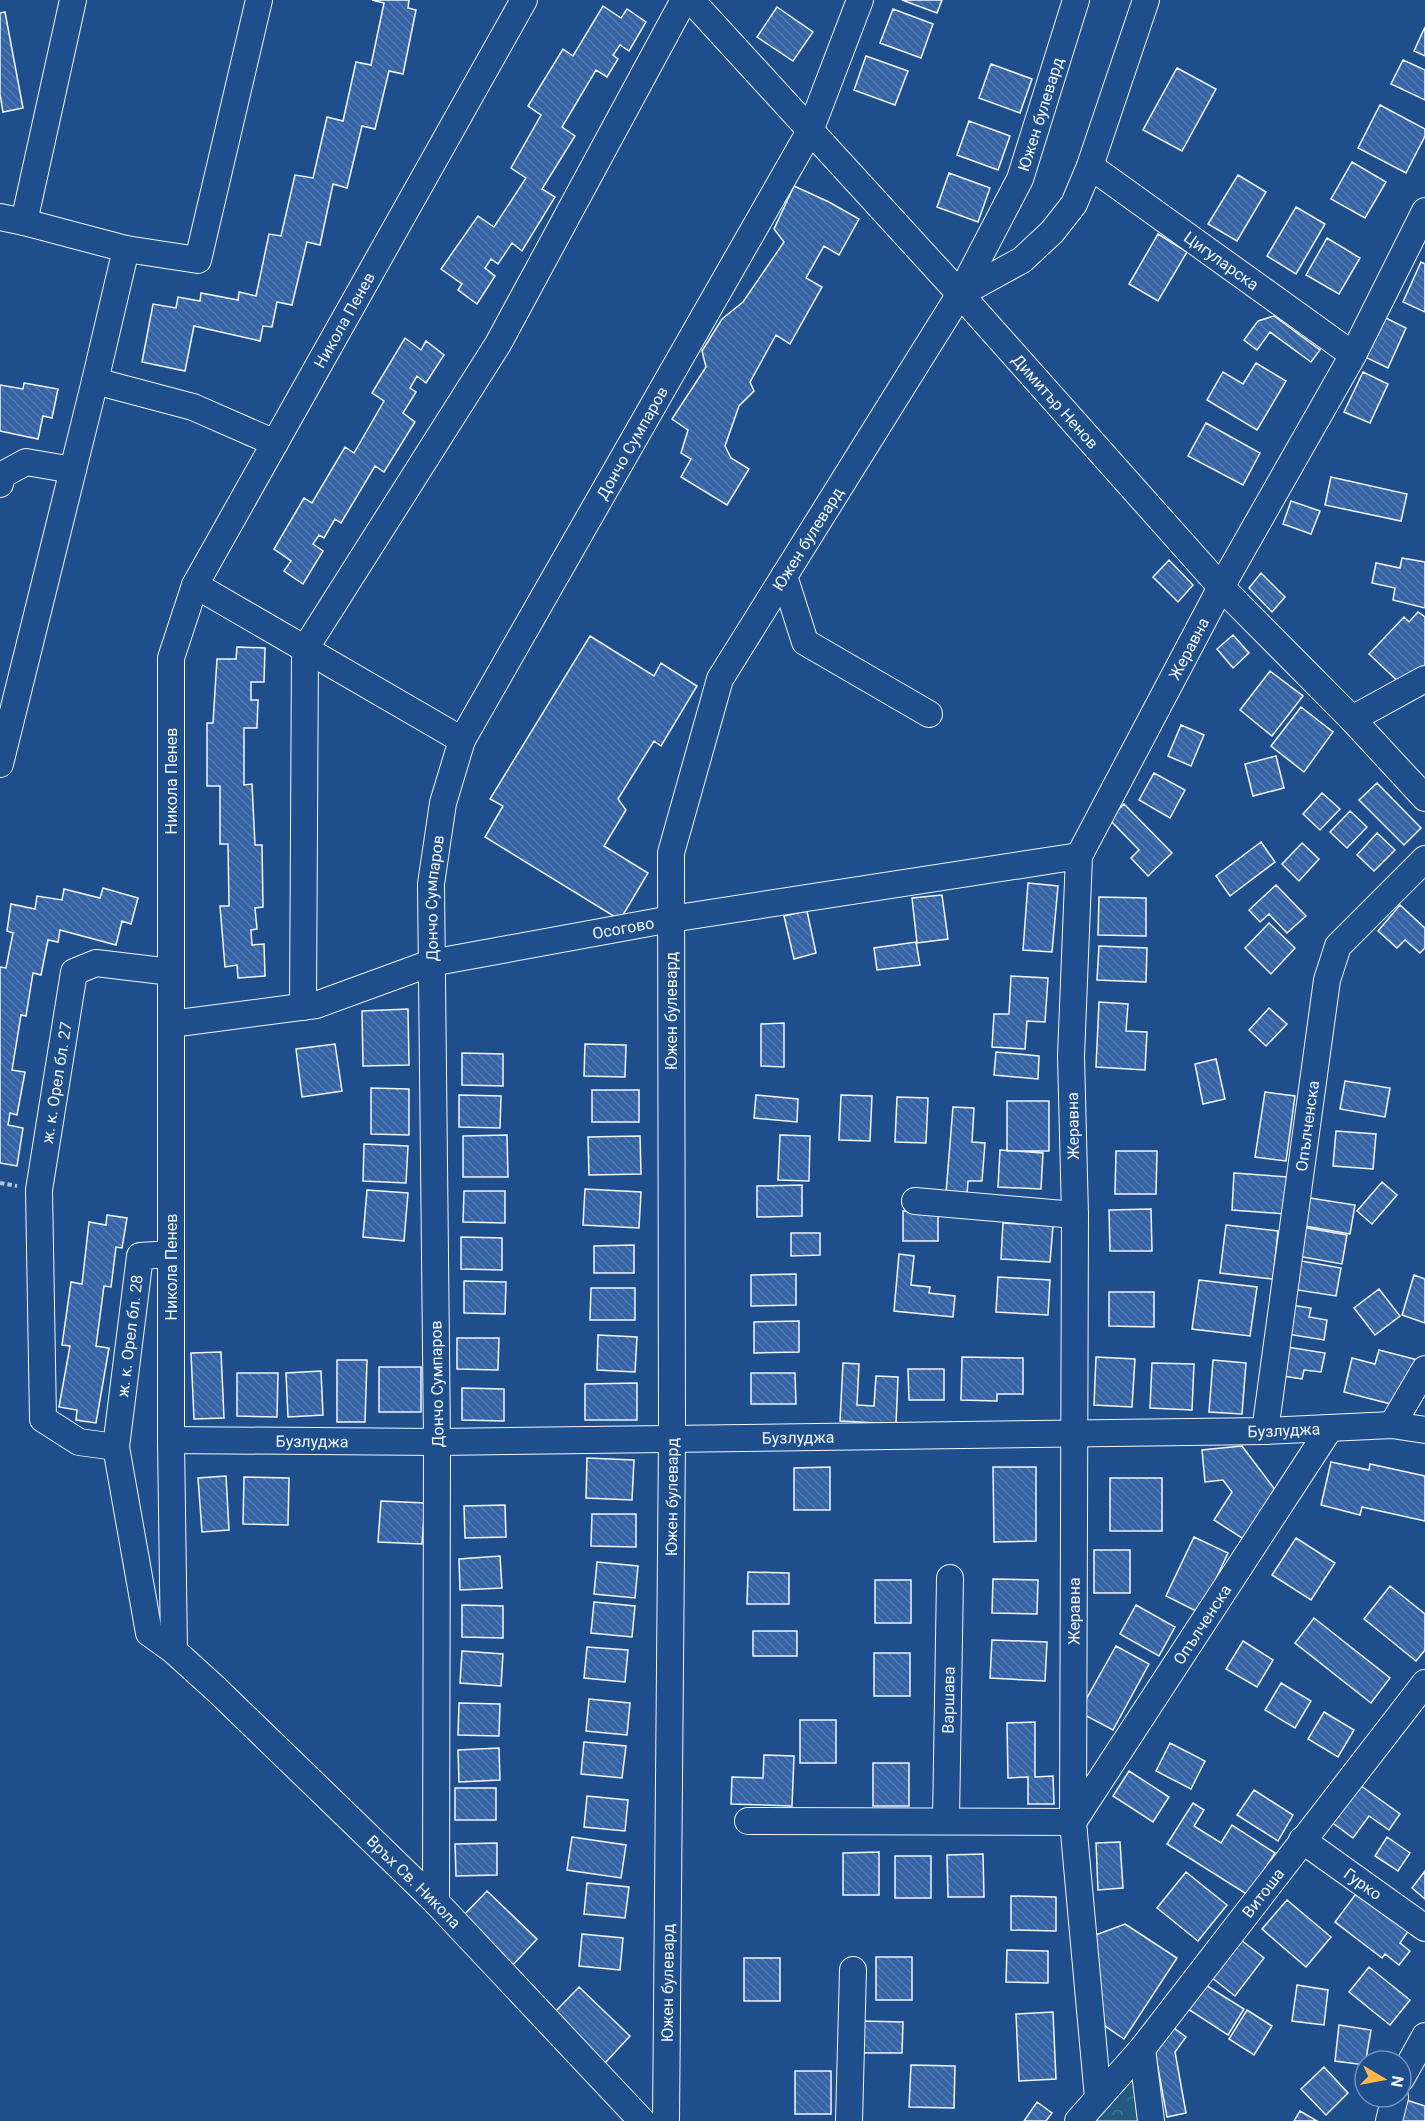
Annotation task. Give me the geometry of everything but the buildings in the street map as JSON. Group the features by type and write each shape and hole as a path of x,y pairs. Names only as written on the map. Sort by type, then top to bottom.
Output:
{"street":[{"path":"73,0 12,220 126,249 198,260 259,0"},
{"name":"Никола Пенев","path":"174,1652 171,1440 171,658 195,585 524,0"},
{"path":"303,1006 305,649 498,344 684,0"},
{"name":"Димитър Ненов","path":"691,0 960,294 1221,587 1352,719 1425,798"},
{"name":"Дончо Сумпаров","path":"436,1902 437,1442 430,884 443,803 462,740 810,131 860,0"},
{"name":"Южен булевард","path":"666,2121 672,1438 671,853 720,679 960,294 1020,179 1076,0"},
{"path":"960,294 1022,260 1052,232 1074,204 1090,166 1146,0"},
{"name":"Цигуларска","path":"1090,166 1353,355"},
{"name":"Жеравна","path":"1098,2098 1073,1822 1075,1215 1071,1056 1079,856 1221,587 1417,247 1425,211"},
{"path":"0,764 126,249"},
{"path":"95,381 193,407 275,443"},
{"path":"0,484 2,475 26,462 73,470"},
{"path":"784,576 805,642 930,714"},
{"path":"195,585 462,740"},
{"path":"1352,719 1425,679"},
{"name":"Осогово","path":"171,1024 316,1005 431,963 671,920 1079,856"},
{"name":"Опълченска","path":"1264,1431 1327,980 1338,946 1425,859"},
{"name":"ж. к. Орел бл. 27","path":"116,1447 79,1442 43,1419 39,1190 74,972 96,963 171,972"},
{"path":"915,1202 1075,1215"},
{"name":"ж. к. Орел бл. 28","path":"116,1447 140,1256 171,1254"},
{"path":"1392,1425 1425,1369"},
{"name":"Бузлуджа","path":"171,1440 437,1442 1264,1431 1392,1425 1425,1430"},
{"name":"Опълченска","path":"1073,1822 1330,1428"},
{"name":"Връх Св. Никола","path":"116,1447 149,1633 174,1652 436,1902 642,2121"},
{"name":"Варшава","path":"946,1820 950,1578"},
{"name":"Витоша","path":"1098,2098 1142,2049 1425,1683"},
{"path":"748,1821 1073,1822"},
{"name":"Гурко","path":"1302,1840 1425,1928"},
{"path":"849,2121 853,1970"},
{"path":"1413,2058 1425,2036"},
{"path":"1142,2049 1151,2121"},
{"path":"1078,2121 1098,2098"}],"green space":[{"path":"1134,2069 1141,2121 1090,2121"}]}
